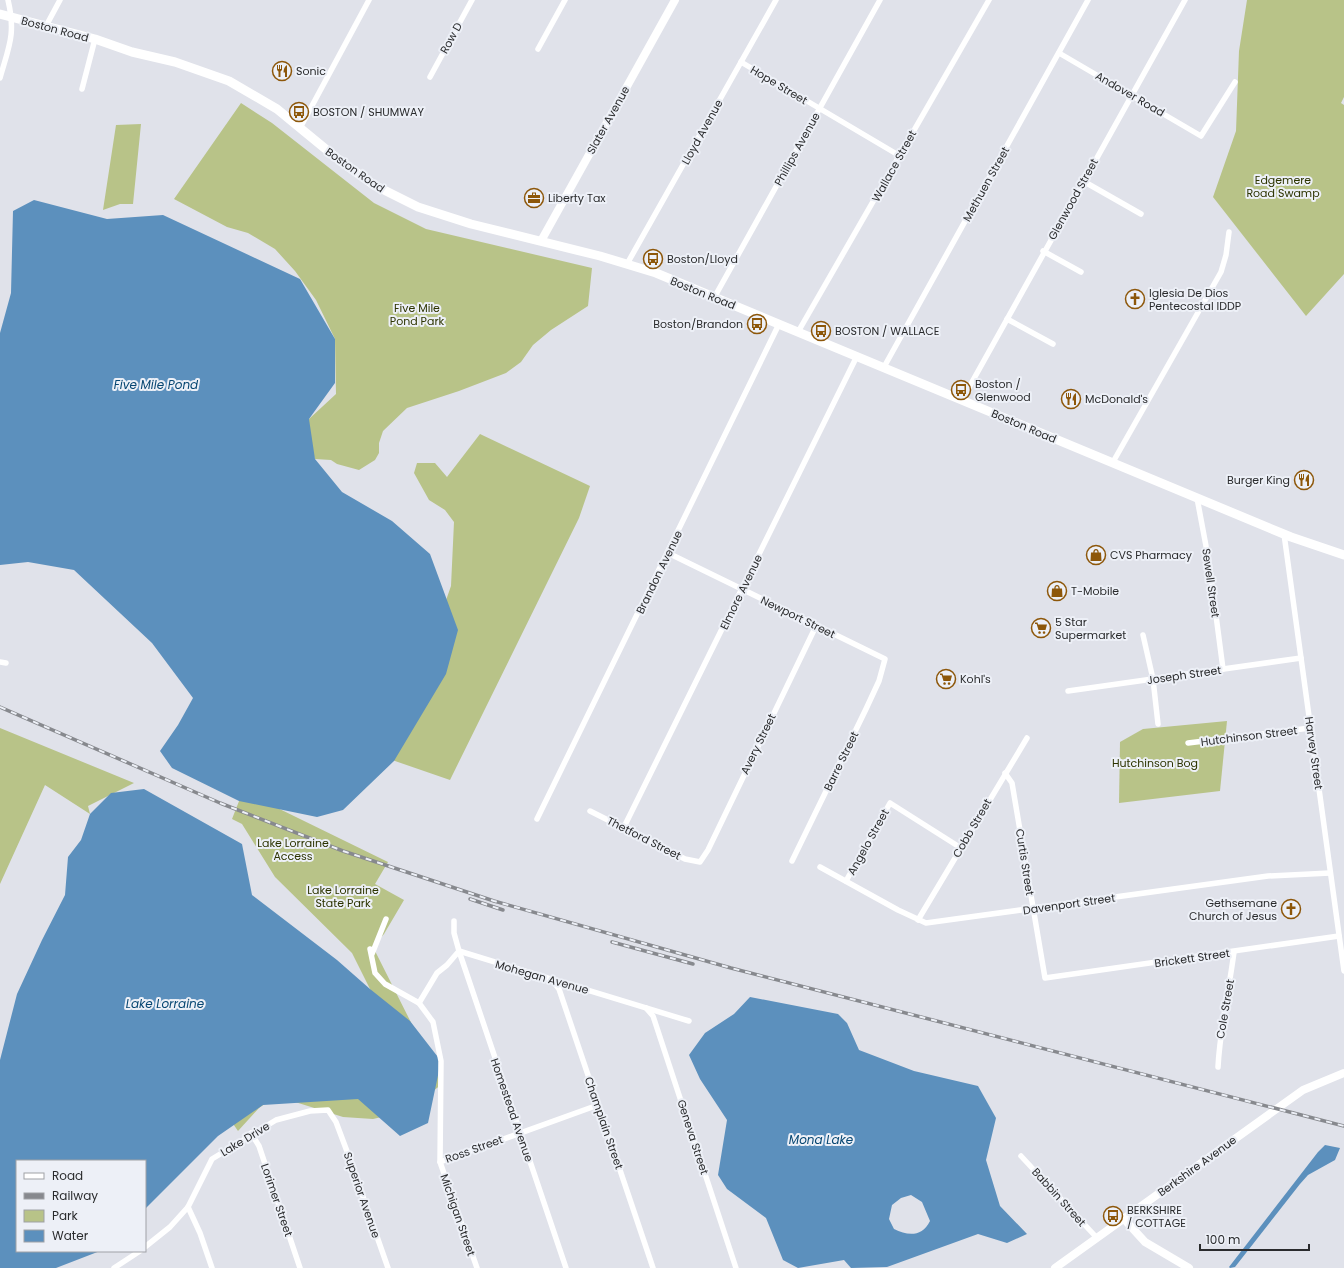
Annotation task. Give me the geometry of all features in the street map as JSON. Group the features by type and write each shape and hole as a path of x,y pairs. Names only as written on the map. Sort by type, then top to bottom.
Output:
{"main road":[{"name":"Slater Avenue","path":"541,241 675,0"},
{"name":"Boston Road","path":"0,14 95,39 132,52 175,62 230,81 271,105 354,172 395,197 450,218 627,264 884,367 1284,534 1344,555"},
{"name":"Berkshire Avenue","path":"1055,1268 1290,1100 1319,1082 1344,1073"},
{"path":"1124,1219 1140,1238 1150,1246 1189,1268"}],"street":[{"path":"0,78 13,35 12,17 8,0"},
{"path":"46,26 60,0"},
{"path":"300,128 369,0"},
{"name":"Row D","path":"430,77 472,0"},
{"path":"538,49 564,0"},
{"name":"Lloyd Avenue","path":"627,264 776,0"},
{"name":"Phillips Avenue","path":"714,298 880,0"},
{"name":"Wallace Street","path":"798,332 989,0"},
{"name":"Methuen Street","path":"884,367 1088,0"},
{"name":"Glenwood Street","path":"962,400 1130,95 1185,0"},
{"path":"82,89 95,39"},
{"name":"Andover Road","path":"1059,52 1201,136 1235,82"},
{"name":"Hope Street","path":"741,62 900,156"},
{"path":"1083,181 1141,214"},
{"path":"1113,462 1221,272 1226,255 1229,232"},
{"path":"1044,251 1081,272"},
{"path":"1007,319 1052,344"},
{"name":"Brandon Avenue","path":"537,819 668,554 779,324"},
{"name":"Elmore Avenue","path":"624,827 857,356"},
{"name":"Sewell Street","path":"1197,498 1209,562 1223,669"},
{"name":"Harvey Street","path":"1284,534 1344,971"},
{"name":"Newport Street","path":"668,554 885,659"},
{"name":"Avery Street","path":"700,862 708,850 816,626"},
{"path":"1143,635 1152,679 1158,724"},
{"name":"Joseph Street","path":"1068,691 1301,658"},
{"name":"Barre Street","path":"792,861 879,681 885,659"},
{"name":"Hutchinson Street","path":"1188,743 1310,728"},
{"name":"Cobb Street","path":"918,920 1005,773 1028,738"},
{"name":"Curtis Street","path":"1005,773 1012,783 1045,978"},
{"name":"Angelo Street","path":"846,881 868,839 890,802 961,848"},
{"name":"Thetford Street","path":"590,811 685,859 700,862"},
{"name":"Davenport Street","path":"820,867 918,920 926,922 1033,909 1268,876 1330,873"},
{"path":"386,919 371,951 375,973 385,984 418,1003 433,1022 441,1061 440,1162"},
{"name":"Homestead Avenue","path":"454,921 454,933 459,952 566,1268"},
{"name":"Brickett Street","path":"1045,978 1339,936"},
{"path":"418,1003 437,973 459,952"},
{"name":"Mohegan Avenue","path":"459,952 632,1002 646,1008 689,1021"},
{"name":"Cole Street","path":"1218,1067 1219,1040 1229,992 1234,952"},
{"name":"Champlain Street","path":"552,980 559,989 654,1268"},
{"name":"Geneva Street","path":"646,1008 653,1016 736,1268"},
{"name":"Ross Street","path":"440,1162 598,1105"},
{"name":"Lake Drive","path":"146,1246 170,1227 188,1207 212,1159 276,1120 310,1111 328,1110 336,1122"},
{"name":"Superior Avenue","path":"336,1122 388,1268"},
{"name":"Lorimer Street","path":"251,1134 259,1146 300,1268"},
{"name":"Babbin Street","path":"1021,1156 1096,1238"},
{"name":"Michigan Street","path":"440,1162 477,1268"},
{"path":"188,1207 200,1233 212,1268"},
{"path":"114,1268 125,1266 139,1252"}],"green space":[{"name":"Edgemere Road Swamp","path":"1247,0 1344,0 1344,97 1341,103 1344,105 1344,274 1306,316 1213,197 1236,131 1239,51"},
{"name":"Five Mile Pond Park","path":"241,103 272,123 374,203 426,229 592,268 588,306 551,330 533,345 521,362 506,373 459,391 407,408 383,431 379,443 379,453 375,460 359,470 337,464 331,460 315,459 309,443 309,419 336,394 335,339 316,300 295,271 275,249 248,233 227,227 174,199"},
{"path":"141,124 133,204 120,204 103,210 116,125"},
{"path":"480,434 590,486 579,518 450,780 340,742 438,623 451,586 454,522 445,510 429,500 414,473 417,463 435,463 447,477"},
{"name":"Hutchinson Bog","path":"1227,721 1220,791 1119,803 1120,742 1143,729"},
{"path":"0,728 134,783 88,806 90,814 45,785 0,884"},
{"name":"Lake Lorraine State Park","path":"243,791 388,862 375,884 404,900 384,934 373,947 442,1084 408,1111 373,1119 343,1117 276,1096 259,1108 238,1131 225,1112 246,1090 267,1075 358,1099 398,1099 417,1083 352,953 275,877 242,824 232,819"}],"water":[{"name":"Five Mile Pond","path":"34,200 107,219 163,215 300,279 335,339 335,383 309,419 315,459 342,492 392,521 430,554 458,630 446,674 394,761 343,810 317,817 239,801 172,768 160,751 178,725 193,698 152,643 74,570 28,562 0,565 0,333 11,293 13,211"},
{"name":"Lake Lorraine","path":"144,789 242,844 252,895 337,960 410,1021 441,1061 428,1123 400,1136 358,1099 263,1105 218,1136 146,1208 146,1160 16,1160 16,1252 97,1252 56,1268 0,1268 0,1060 17,994 65,895 68,857 81,840 90,814 111,793"},
{"name":"Mona Lake","path":"750,997 838,1014 847,1023 859,1050 914,1071 978,1086 996,1118 986,1160 1000,1206 1027,1234 1007,1243 978,1234 887,1267 851,1268 844,1260 798,1268 783,1260 766,1218 727,1189 718,1175 727,1120 700,1079 689,1055 705,1033 734,1014","holes":["911,1195 922,1202 930,1221 923,1230 914,1234 909,1234 894,1229 889,1219 892,1205 901,1198"]},
{"path":"1325,1145 1340,1148 1335,1160 1308,1175 1235,1267 1230,1268 1229,1267"}],"railway":[{"path":"0,707 220,803 343,851 494,901 731,968 1344,1126"},
{"path":"470,899 503,910"},
{"path":"612,942 693,964"}],"place":[{"name":"Sonic","path":"282,71"},
{"name":"BOSTON / SHUMWAY","path":"299,112"},
{"name":"Liberty Tax","path":"534,198"},
{"name":"Boston/Lloyd","path":"653,259"},
{"name":"Iglesia De Dios Pentecostal IDDP","path":"1135,299"},
{"name":"Boston/Brandon","path":"757,324"},
{"name":"BOSTON / WALLACE","path":"821,331"},
{"name":"Boston / Glenwood","path":"961,390"},
{"name":"McDonald's","path":"1071,399"},
{"name":"Burger King","path":"1304,480"},
{"name":"CVS Pharmacy","path":"1096,555"},
{"name":"T-Mobile","path":"1057,591"},
{"name":"5 Star Supermarket","path":"1041,628"},
{"name":"Kohl's","path":"946,679"},
{"name":"Gethsemane Church of Jesus","path":"1291,909"},
{"name":"BERKSHIRE / COTTAGE","path":"1113,1216"}],"park label":[{"name":"Lake Lorraine Access","path":"293,849"}]}
